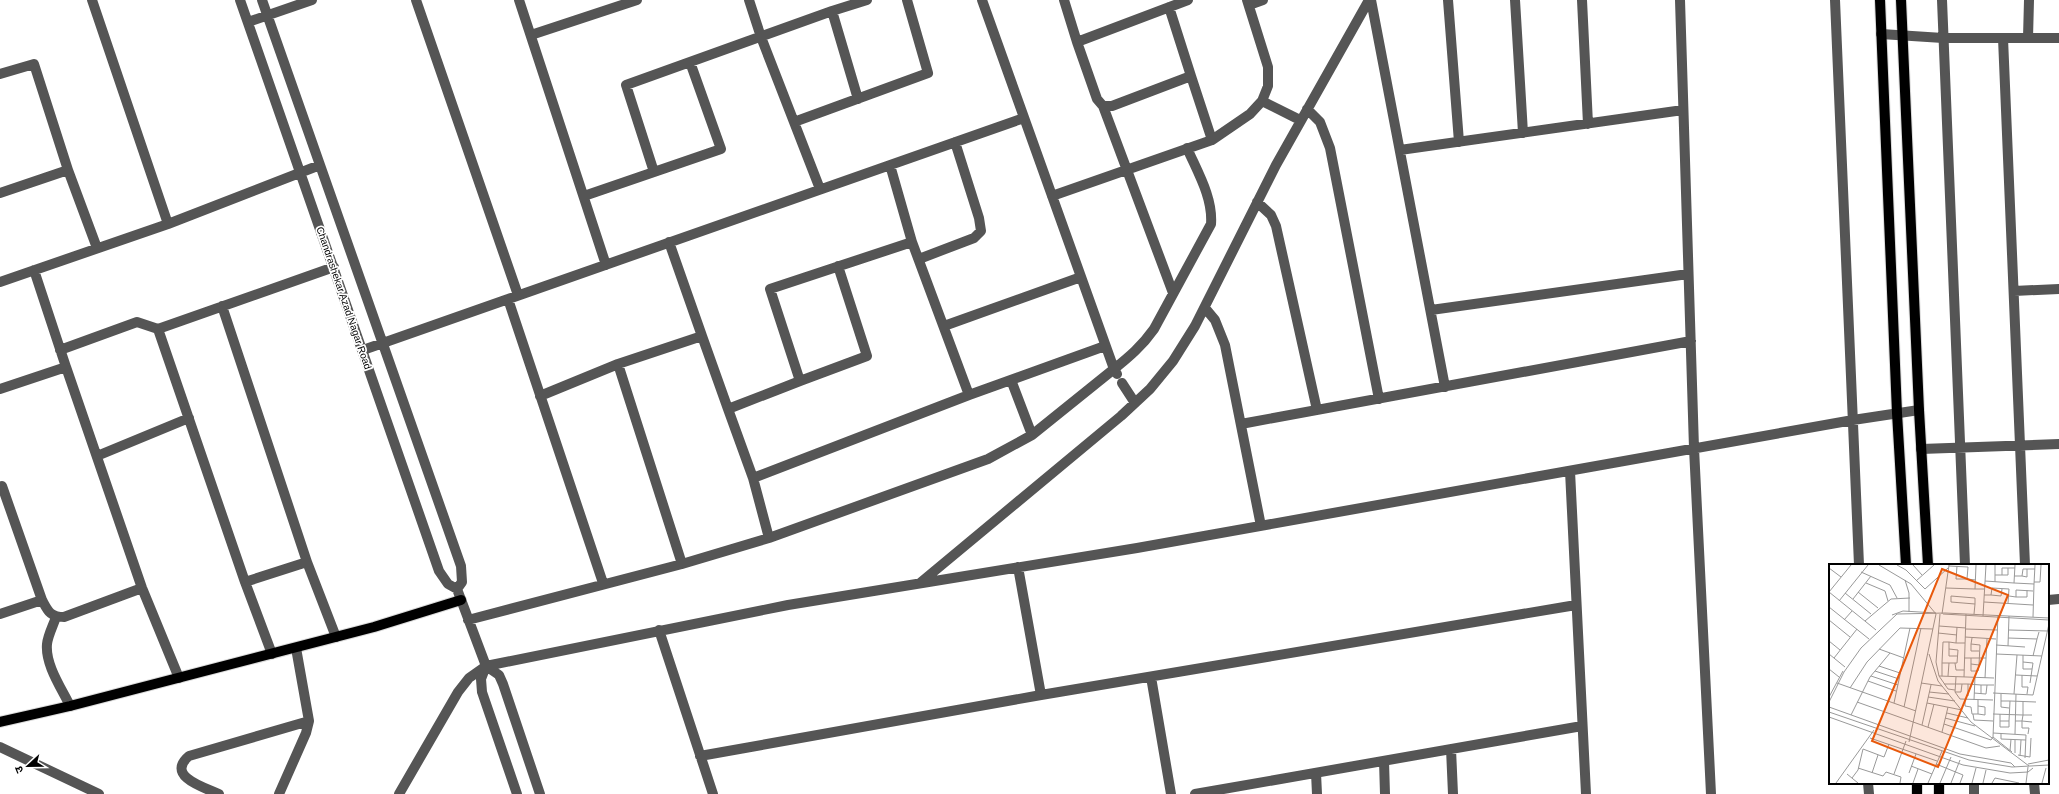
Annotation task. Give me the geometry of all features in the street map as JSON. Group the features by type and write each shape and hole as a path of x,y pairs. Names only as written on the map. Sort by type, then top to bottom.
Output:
{"main road":[{"path":"1880,0 1897,413 1906,564"},
{"path":"1901,0 1919,410 1928,564"},
{"path":"0,722 70,706 296,648 461,600"}],"street":[{"path":"92,0 168,224"},
{"name":"Chandrashekar Azad Nagar Road","path":"240,0 440,571 448,584 457,589 486,666"},
{"name":"Chandrashekar Azad Nagar Road","path":"262,0 460,566 462,582 457,589"},
{"path":"248,22 312,0"},
{"path":"416,0 518,295"},
{"path":"519,0 606,265"},
{"path":"531,35 637,0"},
{"path":"749,0 761,37 820,189"},
{"path":"654,172 626,85 832,11 867,0"},
{"path":"794,122 928,73 907,0"},
{"path":"982,0 1105,346 1118,376 1135,403"},
{"path":"1064,0 1097,99 1103,106 1125,170 1173,293"},
{"path":"1077,42 1188,0"},
{"path":"1052,196 1212,140 1266,103 1268,67 1248,2 1263,0"},
{"path":"920,583 1135,403 1150,389 1173,360 1196,326 1257,202 1300,120 1370,0"},
{"path":"1370,0 1445,387"},
{"path":"1448,0 1459,142"},
{"path":"1515,0 1523,133"},
{"path":"1582,0 1588,124"},
{"path":"1680,0 1694,448 1711,794"},
{"path":"1835,0 1859,564"},
{"path":"1942,0 1965,564"},
{"path":"2028,38 2029,0"},
{"path":"1168,8 1212,140"},
{"path":"832,11 858,99"},
{"path":"1881,34 1943,38 2059,38"},
{"path":"2003,38 2025,564"},
{"path":"584,196 721,149 690,62"},
{"path":"0,74 34,64 68,170 97,248"},
{"path":"1103,106 1112,106 1191,76"},
{"path":"1266,103 1300,120"},
{"path":"1307,109 1320,122 1330,148 1379,399"},
{"path":"1400,150 1683,110"},
{"path":"363,350 1024,118"},
{"path":"919,259 974,238 981,231 979,218 955,142"},
{"path":"468,620 603,583 682,564 769,538 988,459 1032,435 1118,376 1145,342 1211,224 1212,213 1210,202 1187,148"},
{"path":"0,282 168,224 320,165"},
{"path":"890,165 912,242 969,395"},
{"path":"0,193 68,170"},
{"path":"1257,202 1271,215 1276,226 1317,410"},
{"path":"669,242 753,478 769,538"},
{"path":"800,381 770,289 912,242"},
{"path":"728,409 868,356 838,266"},
{"path":"60,350 137,322 158,330 334,267"},
{"path":"34,270 142,588 179,678"},
{"path":"1431,310 1688,274"},
{"path":"944,326 1081,277"},
{"path":"2014,291 2059,289"},
{"path":"508,299 603,583"},
{"path":"222,306 307,562 336,637"},
{"path":"1205,308 1215,320 1225,346 1261,526"},
{"path":"158,330 245,582 272,654"},
{"path":"540,396 618,364 702,336"},
{"path":"1241,424 1690,341"},
{"path":"753,478 969,395 1105,346"},
{"path":"618,364 682,564"},
{"path":"0,389 66,367"},
{"path":"1011,380 1032,435"},
{"path":"399,794 458,692 469,678 486,666 788,605 1261,526 1694,448 1919,410"},
{"path":"97,456 189,418"},
{"path":"1921,449 2059,444"},
{"path":"1570,471 1586,794"},
{"path":"1,484 42,600 49,614 56,617 64,617 142,588"},
{"path":"245,582 307,562"},
{"path":"1018,567 1040,695"},
{"path":"2049,600 2059,599"},
{"path":"0,614 42,600"},
{"path":"700,756 1040,695 1576,605"},
{"path":"56,617 47,643 47,651 49,662 70,706"},
{"path":"659,630 713,794"},
{"path":"279,794 306,733 309,721 296,648"},
{"path":"486,666 481,679 482,692 517,794"},
{"path":"486,666 499,675 540,794"},
{"path":"1151,677 1171,794"},
{"path":"219,794 194,784 184,777 181,769 183,761 189,756 309,721"},
{"path":"1195,794 1249,789 1316,773 1582,726"},
{"path":"0,747 98,794"},
{"path":"1451,749 1453,794"},
{"path":"1384,761 1386,794"},
{"path":"1316,773 1317,794"},
{"path":"1868,784 1869,794"},
{"path":"2034,784 2035,794"}]}
